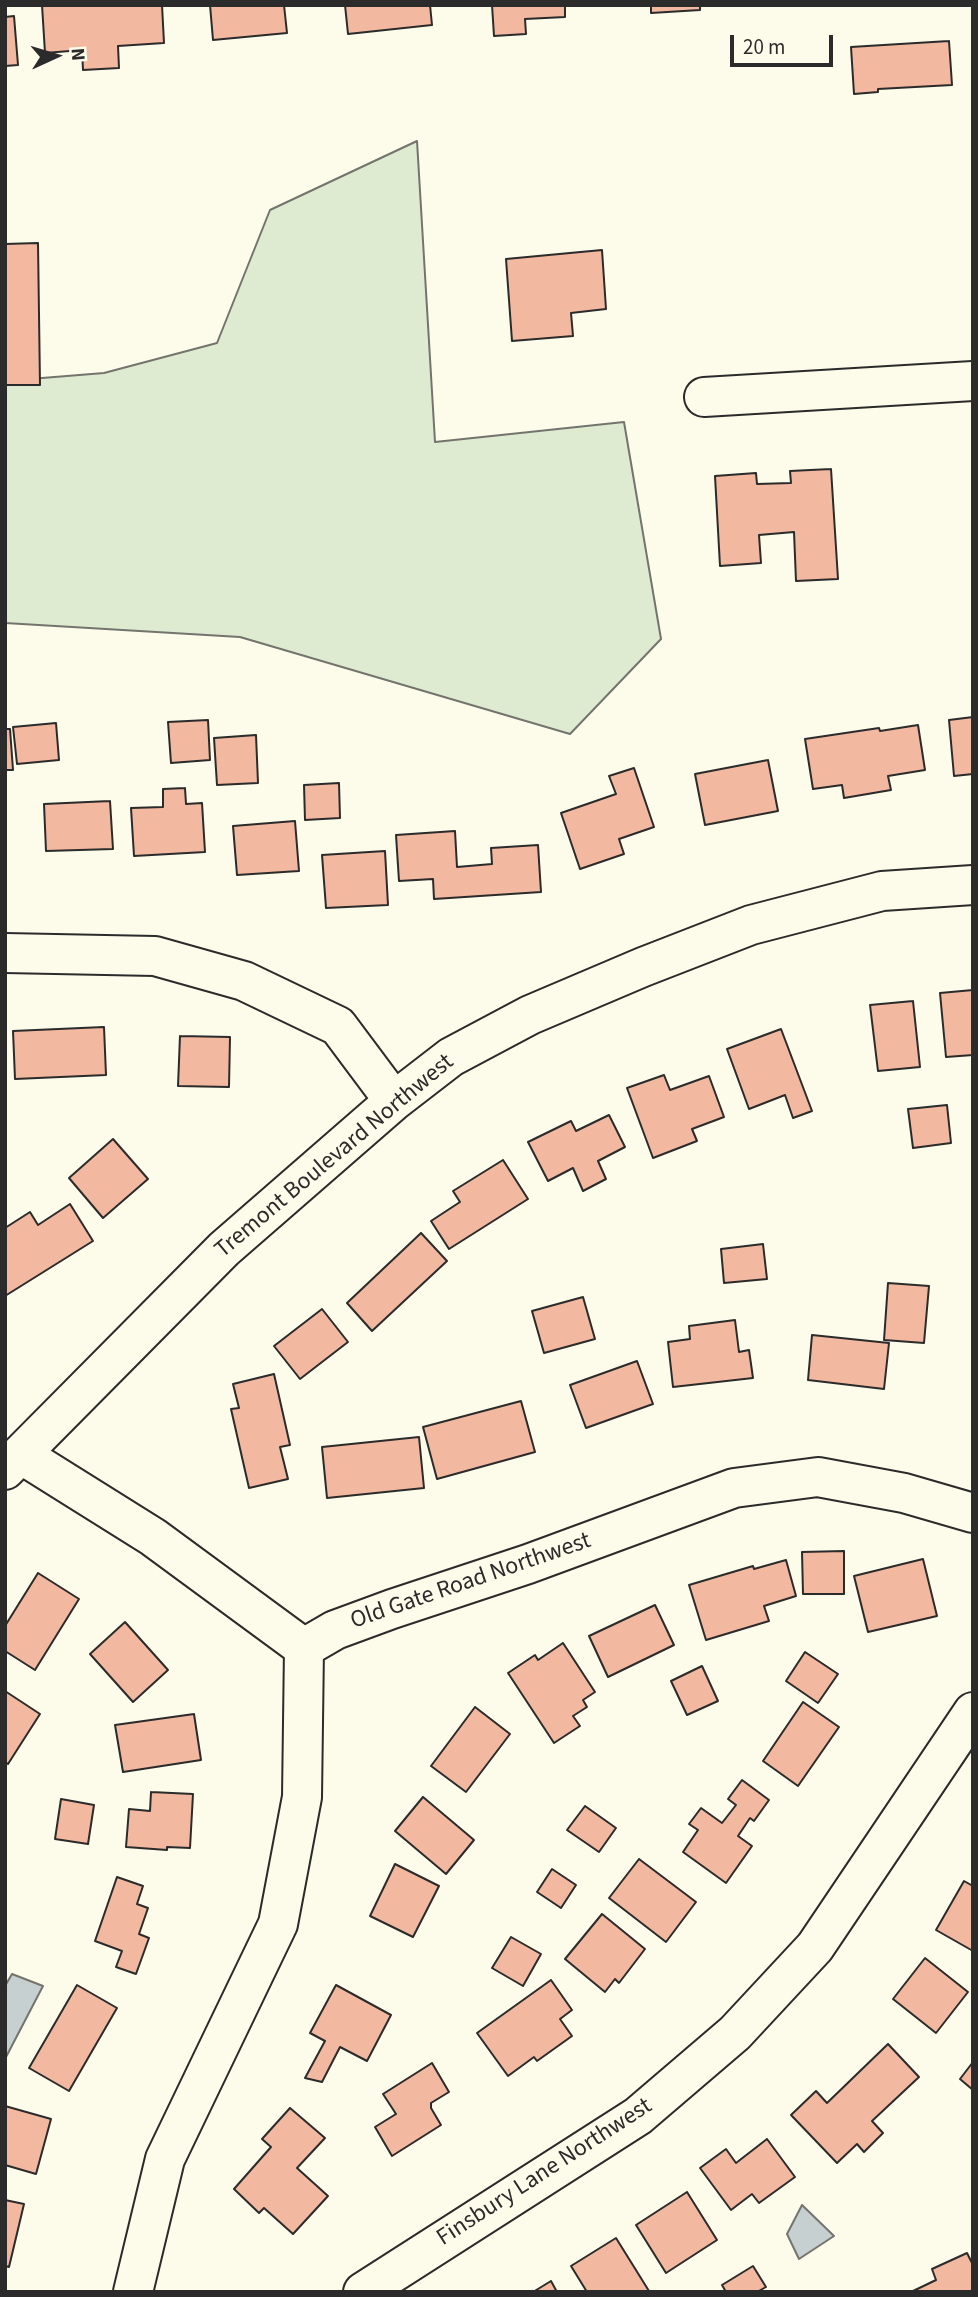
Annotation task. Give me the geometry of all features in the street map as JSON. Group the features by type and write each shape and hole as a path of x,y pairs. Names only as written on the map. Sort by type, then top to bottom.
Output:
{"street":[{"path":"704,397 973,381"},
{"name":"Tremont Boulevard Northwest","path":"13,1463 224,1249 394,1101 452,1057 530,1015 751,925 881,891 973,886"},
{"path":"5,953 155,956 244,981 338,1026 394,1101"},
{"path":"13,1463 153,1537 304,1648 302,1797 278,1924 165,2159 133,2292"},
{"name":"Old Gate Road Northwest","path":"304,1648 335,1630 369,1617 528,1564 734,1488 818,1477 904,1493 973,1513"},
{"name":"Finsbury Lane Northwest","path":"363,2292 638,2116 735,2033 815,1947 973,1712"}],"green space":[{"path":"417,141 435,442 624,422 661,639 570,734 240,637 5,623 5,381 104,373 217,343 270,210"}],"shaded area":[{"path":"12,1974 43,1986 5,2059 5,1986"},
{"path":"802,2205 834,2236 799,2259 787,2234"}],"building":[{"path":"42,5 162,5 164,43 118,46 119,68 83,70 82,50 45,53"},
{"path":"210,5 284,5 287,33 213,40"},
{"path":"345,5 430,5 432,25 348,34"},
{"path":"492,5 565,5 565,17 525,19 526,34 494,36"},
{"path":"651,5 700,5 700,10 651,13"},
{"path":"14,16 18,65 5,66 5,17"},
{"path":"949,41 952,85 878,89 878,92 854,94 851,47"},
{"path":"38,243 40,385 5,385 5,244"},
{"path":"602,250 606,309 571,313 573,336 512,341 506,259"},
{"path":"831,469 838,579 796,581 794,532 759,535 761,563 720,566 715,476 756,473 757,484 791,483 790,471"},
{"path":"973,717 973,774 954,776 949,720"},
{"path":"208,720 210,760 171,763 168,722"},
{"path":"56,723 59,760 17,764 13,727"},
{"path":"918,725 925,770 888,776 891,790 844,798 842,785 813,789 805,739"},
{"path":"5,729 10,729 13,770 5,770"},
{"path":"256,735 258,783 217,785 214,738"},
{"path":"768,760 778,811 705,825 695,774"},
{"path":"634,768 654,827 619,839 624,854 580,869 561,813 616,794 609,776"},
{"path":"339,783 340,818 305,820 304,785"},
{"path":"185,788 186,804 202,803 205,852 134,856 131,808 163,807 163,789"},
{"path":"110,801 113,849 46,851 44,804"},
{"path":"295,821 299,871 237,875 233,826"},
{"path":"455,831 457,867 492,864 491,848 538,845 541,892 434,899 433,879 399,881 396,835"},
{"path":"385,851 388,905 326,908 322,855"},
{"path":"973,990 973,1055 946,1057 940,993"},
{"path":"913,1001 920,1067 878,1071 870,1005"},
{"path":"104,1027 106,1075 15,1079 13,1031"},
{"path":"781,1029 812,1111 793,1118 785,1095 749,1109 727,1049"},
{"path":"180,1036 230,1037 229,1087 178,1086"},
{"path":"664,1075 670,1090 709,1076 724,1117 692,1129 697,1141 653,1158 627,1088"},
{"path":"947,1105 951,1143 913,1148 908,1109"},
{"path":"609,1115 625,1147 598,1161 606,1179 583,1191 573,1168 548,1181 528,1142 571,1121 576,1131"},
{"path":"113,1139 148,1179 103,1218 69,1178"},
{"path":"503,1160 528,1199 449,1249 431,1221 460,1202 453,1191"},
{"path":"70,1204 93,1241 5,1296 5,1228 30,1212 38,1225"},
{"path":"421,1233 447,1261 372,1331 347,1303"},
{"path":"763,1244 767,1279 724,1283 721,1249"},
{"path":"888,1283 929,1286 924,1343 884,1340"},
{"path":"583,1297 595,1339 544,1353 532,1311"},
{"path":"322,1309 348,1342 300,1379 274,1346"},
{"path":"735,1320 739,1352 749,1350 753,1378 673,1387 668,1342 690,1339 689,1326"},
{"path":"812,1335 889,1343 884,1389 808,1380"},
{"path":"637,1361 653,1404 586,1428 570,1385"},
{"path":"274,1374 290,1445 280,1447 288,1479 249,1488 231,1409 239,1408 233,1384"},
{"path":"521,1401 535,1452 437,1479 423,1427"},
{"path":"419,1437 424,1488 327,1498 322,1447"},
{"path":"844,1551 844,1594 803,1594 802,1552"},
{"path":"923,1559 937,1616 868,1632 854,1576"},
{"path":"786,1560 796,1596 764,1606 769,1621 706,1640 689,1585 753,1566 754,1569"},
{"path":"38,1573 79,1599 35,1670 5,1651 5,1626"},
{"path":"655,1605 674,1645 608,1677 589,1636"},
{"path":"125,1622 168,1670 133,1702 90,1654"},
{"path":"563,1643 595,1692 583,1700 587,1707 573,1716 580,1726 554,1743 508,1673 535,1655 538,1660"},
{"path":"805,1652 838,1674 818,1703 786,1681"},
{"path":"702,1666 718,1701 687,1715 671,1681"},
{"path":"5,1691 40,1714 8,1764 5,1762"},
{"path":"803,1702 839,1727 798,1786 763,1761"},
{"path":"475,1707 510,1734 466,1792 431,1766"},
{"path":"194,1714 201,1760 123,1772 115,1725"},
{"path":"742,1780 769,1800 754,1821 750,1818 738,1836 752,1846 726,1883 683,1852 698,1830 689,1824 701,1808 722,1823 736,1805 728,1799"},
{"path":"151,1792 193,1794 190,1848 167,1847 167,1850 126,1847 129,1809 150,1811"},
{"path":"423,1797 474,1840 446,1874 395,1831"},
{"path":"61,1799 94,1805 88,1844 55,1839"},
{"path":"585,1806 616,1828 599,1852 567,1830"},
{"path":"639,1859 696,1902 666,1942 609,1898"},
{"path":"395,1864 439,1886 413,1937 370,1916"},
{"path":"552,1869 576,1885 561,1908 537,1892"},
{"path":"117,1877 143,1886 137,1904 148,1908 139,1934 149,1938 136,1974 116,1967 122,1951 95,1941"},
{"path":"964,1881 973,1886 973,1951 936,1930"},
{"path":"602,1914 645,1949 619,1983 615,1979 605,1992 565,1959"},
{"path":"511,1937 541,1954 523,1986 492,1968"},
{"path":"925,1958 968,1992 936,2033 893,1999"},
{"path":"551,1980 572,2010 560,2019 572,2036 537,2061 534,2057 508,2076 477,2033"},
{"path":"77,1985 117,2008 69,2091 29,2068"},
{"path":"336,1985 391,2015 367,2061 340,2047 322,2082 305,2078 325,2041 310,2033"},
{"path":"888,2044 919,2077 872,2121 883,2133 864,2152 857,2144 837,2163 791,2115 816,2091 827,2103"},
{"path":"973,2062 973,2090 960,2079"},
{"path":"432,2063 449,2092 431,2103 441,2125 392,2156 375,2127 396,2114 383,2094"},
{"path":"5,2106 51,2119 36,2174 5,2165"},
{"path":"290,2108 325,2138 297,2168 328,2196 293,2234 264,2208 259,2213 234,2189 271,2147 262,2139"},
{"path":"767,2139 795,2177 759,2203 752,2194 731,2210 700,2168 726,2149 736,2163"},
{"path":"687,2192 717,2240 666,2273 636,2225"},
{"path":"5,2200 24,2204 9,2267 5,2266"},
{"path":"616,2238 648,2292 587,2292 571,2266"},
{"path":"967,2253 973,2265 973,2292 911,2292 936,2280 932,2269"},
{"path":"753,2266 766,2287 757,2292 726,2292 722,2285"},
{"path":"551,2281 557,2292 533,2292"}]}
